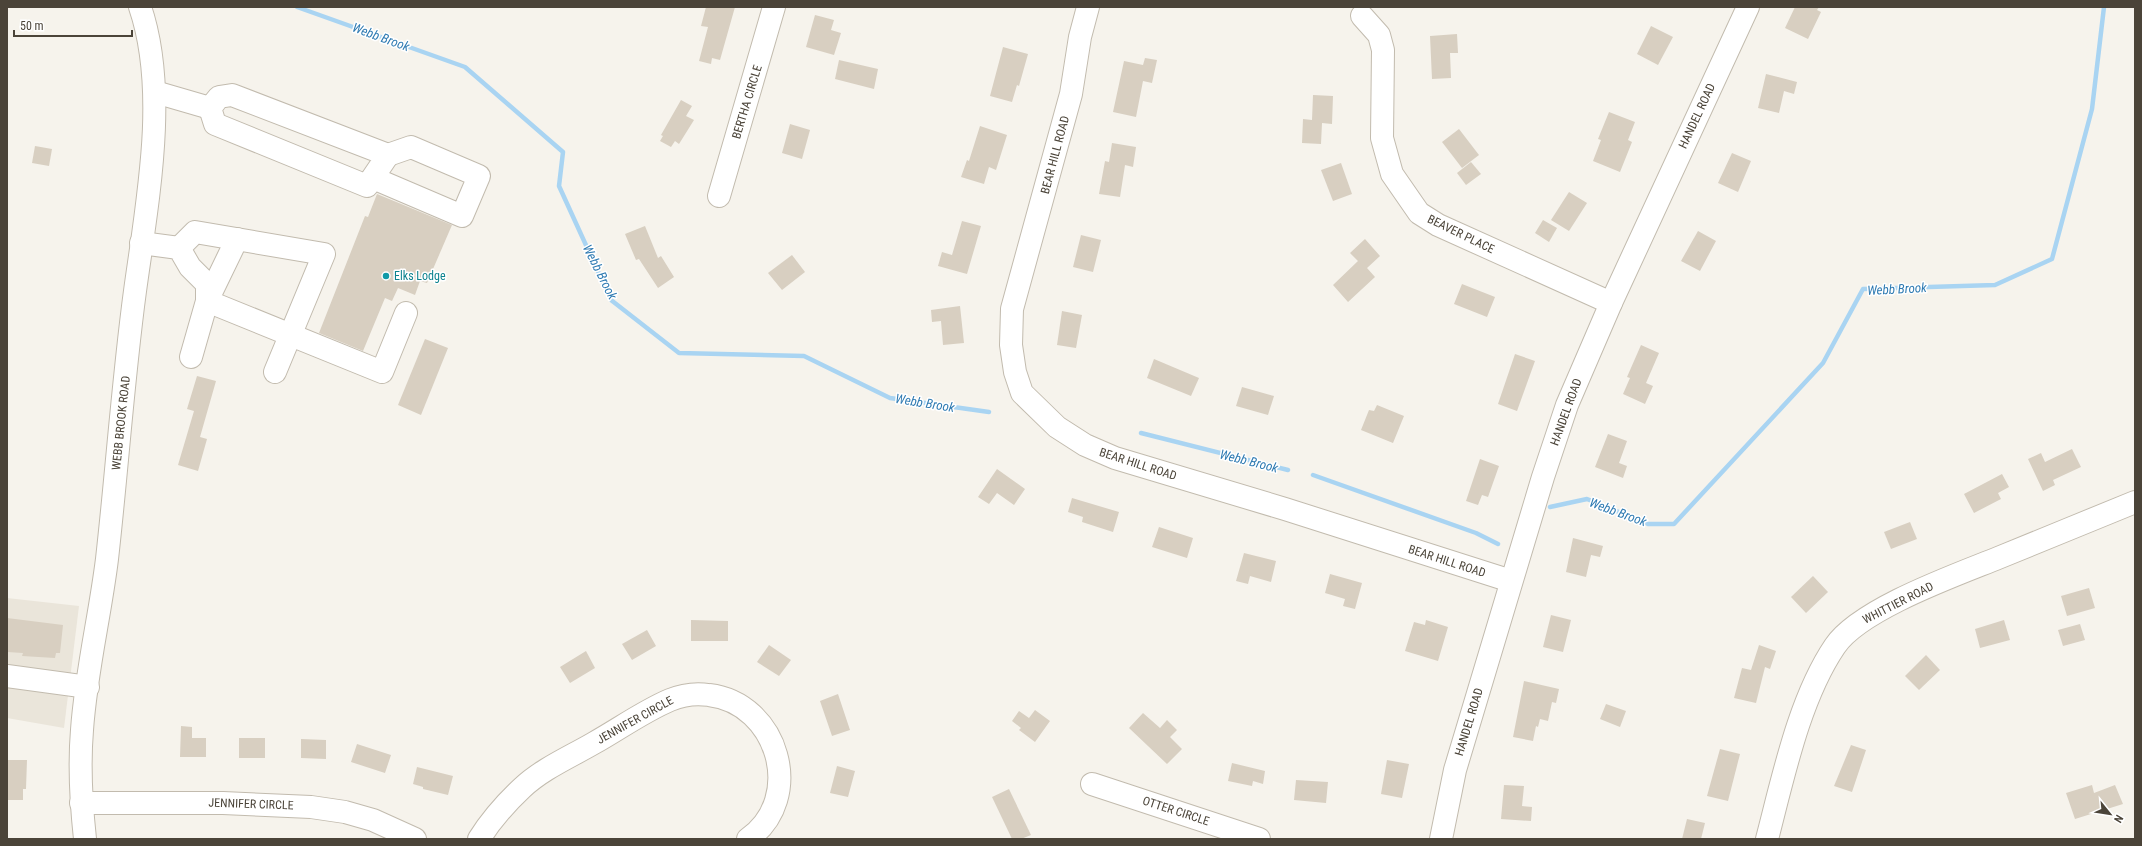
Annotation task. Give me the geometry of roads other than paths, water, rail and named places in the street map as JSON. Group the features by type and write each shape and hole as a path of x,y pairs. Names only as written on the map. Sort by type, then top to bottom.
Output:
{"street":[{"name":"WEBB BROOK ROAD","path":"84,839 81,803 81,743 107,559 131,325 151,161 154,92 152,62 140,7"},
{"name":"BERTHA CIRCLE","path":"719,196 774,7"},
{"name":"BEAR HILL ROAD","path":"1088,7 1080,37 1071,94 1012,310 1011,345 1015,372 1022,393 1057,428 1085,445 1115,458 1285,509 1511,581"},
{"name":"HANDEL ROAD","path":"1441,839 1455,770 1511,581 1567,405 1611,303 1748,7"},
{"name":"BEAVER PLACE","path":"1362,16 1379,35 1383,50 1382,138 1392,174 1418,213 1438,225 1611,303"},
{"path":"154,92 210,108"},
{"path":"210,108 219,97 232,95 388,155"},
{"path":"210,108 215,124 367,186 388,155 411,147 479,176 462,216 373,178"},
{"path":"180,248 195,232 324,254 275,372"},
{"path":"191,357 207,301 237,239"},
{"path":"142,243 180,248"},
{"path":"180,248 190,267 207,284 207,301"},
{"path":"207,301 382,372 406,313"},
{"name":"WHITTIER ROAD","path":"1767,839 1791,750 1812,691 1836,645 1855,626 1923,589 2135,502"},
{"path":"7,676 88,687"},
{"name":"JENNIFER CIRCLE","path":"479,839 503,807 523,787 546,771 660,705 684,696 697,694 722,697 745,708 763,726 775,747 780,772 777,796 767,819 748,839"},
{"name":"OTTER CIRCLE","path":"1092,784 1259,839"},
{"name":"JENNIFER CIRCLE","path":"81,803 223,803 311,806 345,812 373,820 416,839"}],"waterway":[{"name":"Webb Brook","path":"297,7 465,67 563,152 559,186 611,300 679,353 804,356 890,398 989,412"},
{"name":"Webb Brook","path":"1550,507 1587,499 1648,524 1674,524 1823,363 1863,289 1995,285 2052,259 2092,109 2104,7"},
{"name":"Webb Brook","path":"1141,433 1288,470"},
{"name":"Webb Brook","path":"1313,475 1476,533 1498,544"}],"place":[{"name":"Elks Lodge","path":"386,276"}]}
